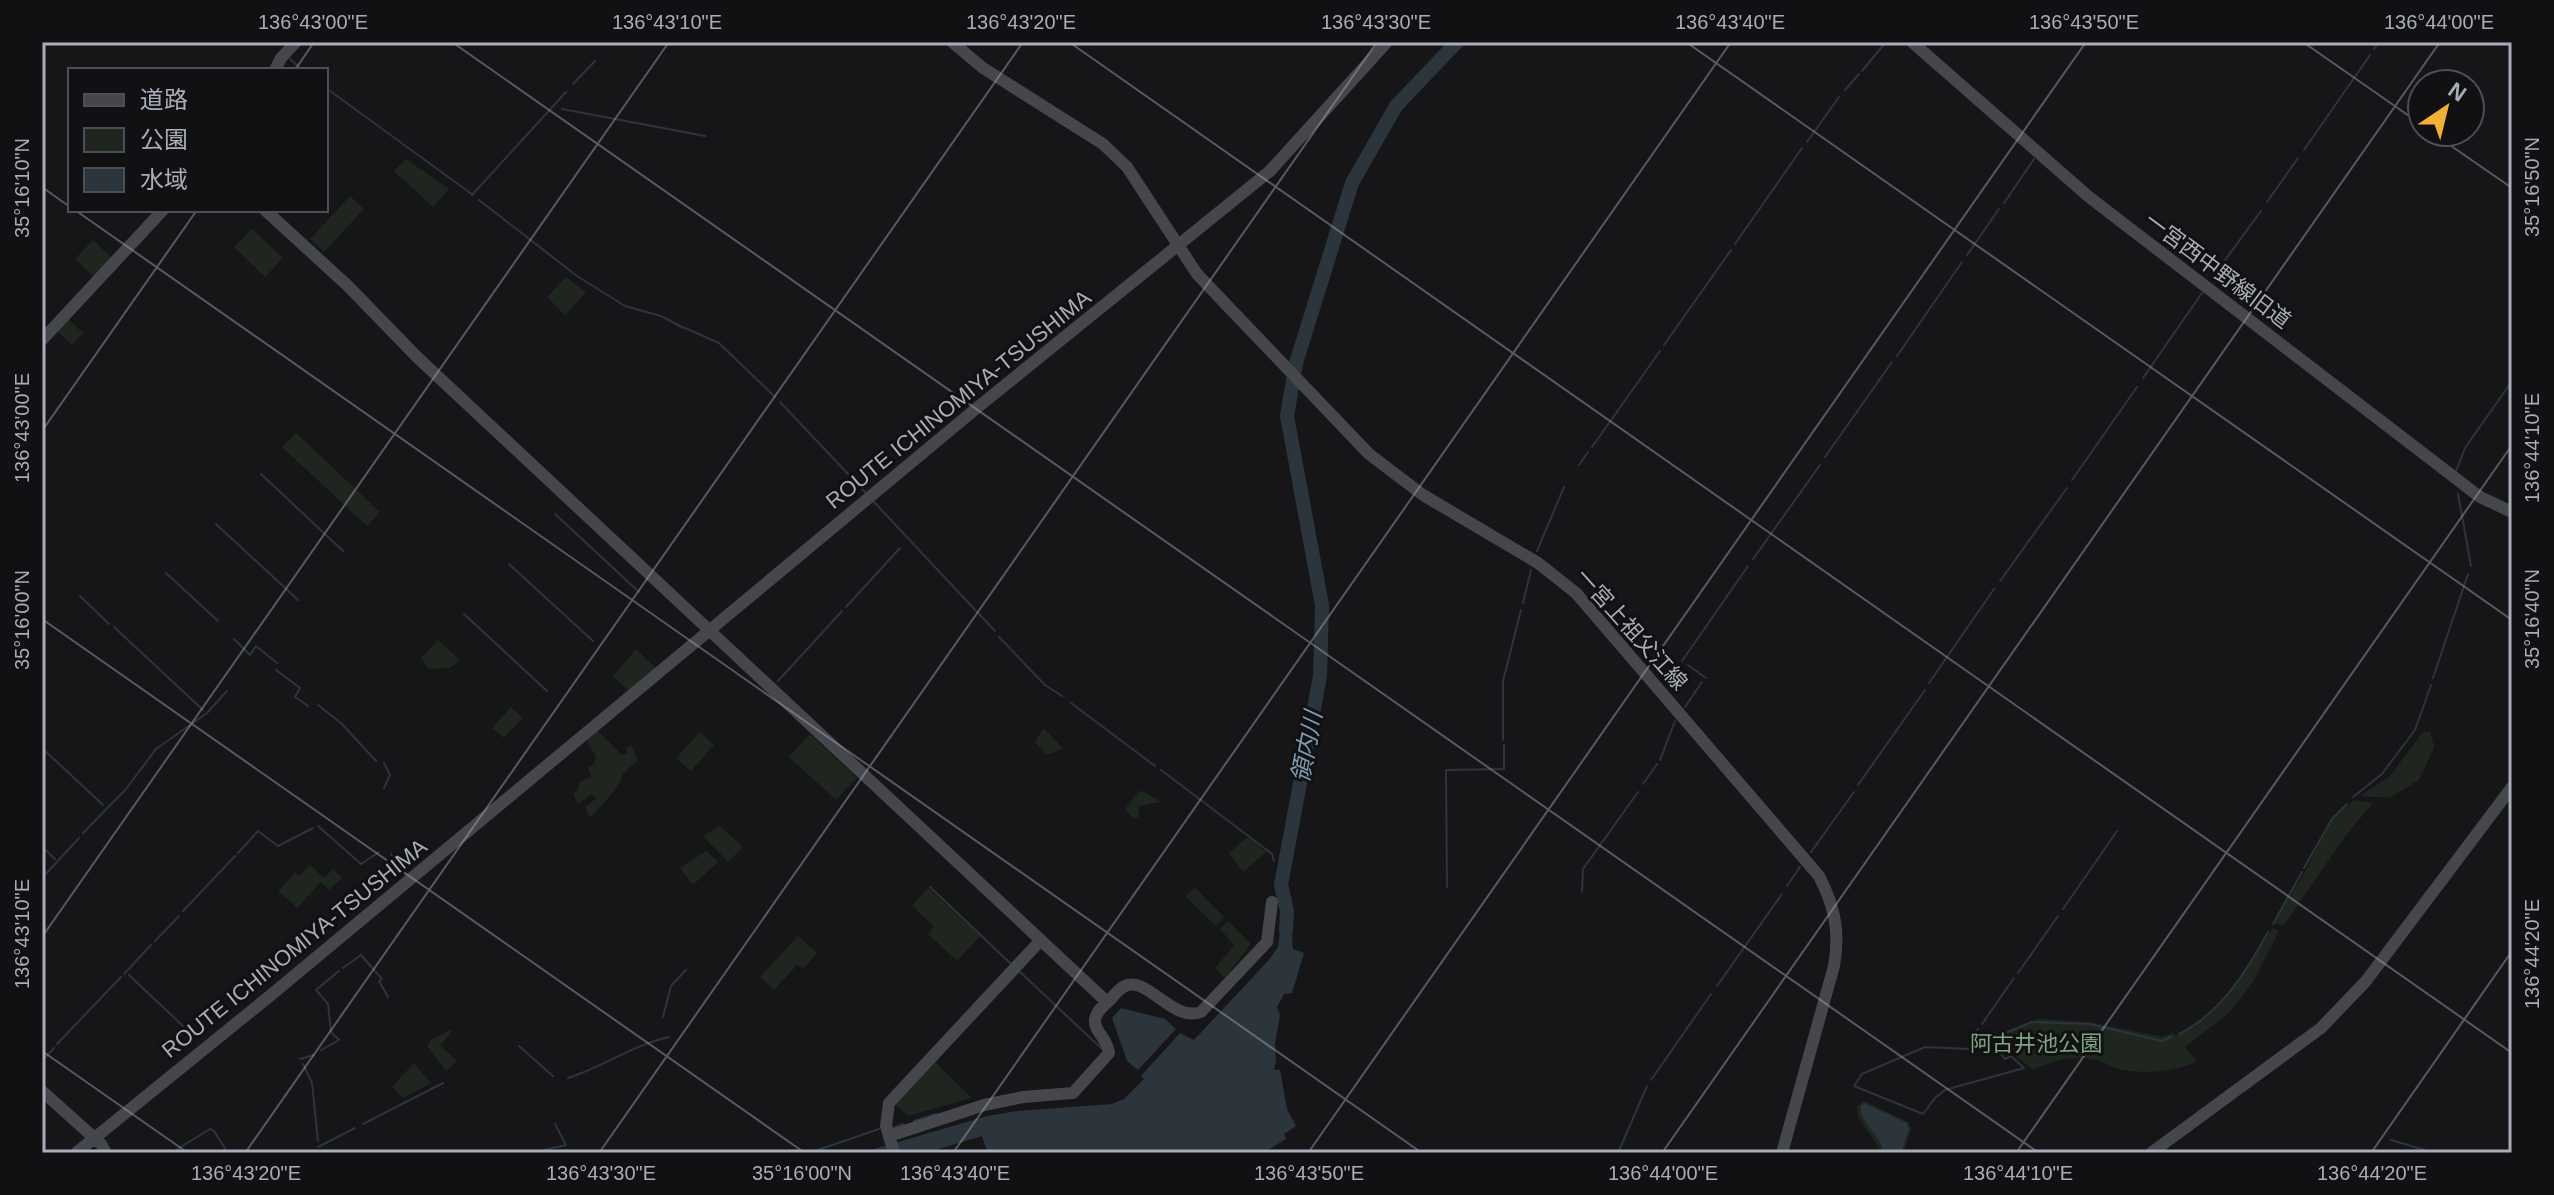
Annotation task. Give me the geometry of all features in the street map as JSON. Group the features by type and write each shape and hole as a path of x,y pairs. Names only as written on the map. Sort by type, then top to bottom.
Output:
{"street":[{"path":"276,68 296,42"},
{"name":"一宮上祖父江線","path":"952,42 983,68 1103,144 1116,156 1127,167 1197,274 1345,431 1396,476 1519,550 1569,586 1679,709 1819,876 1835,914 1838,941 1834,966 1782,1153"},
{"name":"ROUTE ICHINOMIYA-TSUSHIMA","path":"76,1153 967,416 1277,165 1387,42"},
{"name":"一宮西中野線旧道","path":"1912,42 2089,197 2480,497 2512,512"},
{"path":"42,340 161,212"},
{"path":"267,212 348,286 417,357 1107,1002"},
{"path":"2151,1153 2321,1028 2366,981 2512,787"},
{"path":"1041,940 889,1103 886,1126 891,1144 984,1105 1023,1097 1073,1093 1109,1053 1107,1040 1095,1024 1097,1012 1124,986 1135,984 1186,1014 1201,1012 1267,942 1272,902"},
{"path":"42,1091 94,1138 106,1153"}],"green space":[{"path":"406,159 449,189 433,207 394,171"},
{"path":"350,196 364,209 324,252 310,239"},
{"path":"252,229 283,258 265,277 234,247"},
{"path":"93,240 112,258 94,277 75,259"},
{"path":"566,277 586,292 565,315 547,297"},
{"path":"68,319 83,333 72,345 57,331"},
{"path":"296,433 380,512 367,526 282,447"},
{"path":"438,640 460,660 450,668 429,669 421,658"},
{"path":"636,649 657,669 630,692 613,676"},
{"path":"511,707 523,718 504,738 492,728"},
{"path":"1043,729 1063,748 1046,754 1035,742"},
{"path":"598,731 622,755 631,745 638,760 623,774 606,801 589,816 585,807 596,799 592,794 578,804 573,794 579,782 591,777 588,768 596,757 586,740"},
{"path":"2430,731 2434,747 2419,780 2389,798 2360,796 2390,776 2422,733"},
{"path":"700,732 714,745 691,771 676,758"},
{"path":"810,734 857,778 836,800 789,757"},
{"path":"1143,791 1161,802 1140,806 1138,817 1134,819 1125,809 1138,792"},
{"path":"2354,800 2373,803 2346,835 2284,925 2273,924 2305,872 2332,819"},
{"path":"720,826 743,847 728,862 703,836"},
{"path":"1248,837 1266,852 1243,872 1229,853"},
{"path":"706,851 718,862 693,885 680,868"},
{"path":"310,865 324,878 333,869 342,878 329,890 321,882 297,908 278,891 295,873 299,876"},
{"path":"928,888 980,936 957,961 928,934 934,926 912,906"},
{"path":"1195,888 1224,917 1216,926 1185,896"},
{"path":"1228,921 1251,944 1225,978 1215,968 1234,945 1220,929"},
{"name":"阿古井池公園","path":"2273,928 2279,931 2253,982 2230,1012 2185,1047 2197,1061 2189,1065 2142,1072 2120,1069 2091,1059 2074,1058 2033,1070 1992,1036 2037,1019 2090,1022 2162,1037 2173,1033 2176,1036 2206,1017 2222,1002"},
{"path":"798,936 817,953 803,969 797,965 774,990 760,977"},
{"path":"450,1030 452,1032 440,1045 457,1061 446,1071 427,1046 431,1040"},
{"path":"934,1061 972,1098 908,1116 895,1104"},
{"path":"414,1063 431,1083 403,1098 392,1087"},
{"path":"1864,1101 1908,1122 1911,1128 1904,1153 1879,1153 1875,1140 1858,1113 1857,1106"}],"water":[{"path":"1283,911 1290,911 1293,949 1304,953 1292,993 1284,994 1277,1007 1280,1015 1274,1070 1280,1070 1287,1109 1296,1126 1284,1134 1286,1139 1263,1153 994,1153 993,1150 987,1151 982,1136 926,1153 858,1153 862,1149 864,1152 987,1116 1112,1104 1124,1099 1180,1033 1194,1040 1268,961 1278,947"},
{"path":"1121,1008 1165,1019 1176,1029 1138,1070 1127,1061 1112,1018"},
{"path":"1864,1103 1907,1123 1909,1129 1901,1153 1883,1153 1879,1140 1861,1114 1860,1107"}],"waterway":[{"name":"領内川","path":"1286,931 1287,911 1281,885 1320,676 1322,605 1287,416 1296,363 1352,183 1396,106 1457,42"},
{"path":"1862,71 1886,42"},
{"path":"2374,49 2379,42"},
{"path":"2304,150 2370,55"},
{"path":"290,59 300,68"},
{"path":"573,84 595,61"},
{"path":"1845,90 1859,74"},
{"path":"328,89 473,195"},
{"path":"472,195 566,92"},
{"path":"1807,142 1839,97"},
{"path":"562,109 705,136"},
{"path":"1735,244 1802,148"},
{"path":"2267,202 2298,158"},
{"path":"2004,203 2034,159"},
{"path":"479,200 577,276 625,306 661,316 684,328 677,325"},
{"path":"1967,255 1999,209"},
{"path":"2212,278 2261,211"},
{"path":"1664,345 1731,250"},
{"path":"1897,356 1962,262"},
{"path":"2143,378 2202,293"},
{"path":"685,328 719,343 775,397"},
{"path":"1592,447 1660,351"},
{"path":"1825,457 1892,362"},
{"path":"2456,471 2465,448 2510,384"},
{"path":"2072,480 2137,387"},
{"path":"780,402 867,494"},
{"path":"1579,465 1588,452"},
{"path":"1753,559 1820,465"},
{"path":"261,474 343,551"},
{"path":"1537,551 1564,487"},
{"path":"2000,581 2067,488"},
{"path":"2458,494 2471,566"},
{"path":"874,502 995,631"},
{"path":"555,514 639,592"},
{"path":"216,524 298,600"},
{"path":"846,607 900,548"},
{"path":"509,564 593,641"},
{"path":"1682,661 1748,566"},
{"path":"1523,603 1531,570"},
{"path":"166,573 218,621"},
{"path":"2433,678 2468,574"},
{"path":"1929,683 1994,589"},
{"path":"80,596 109,624"},
{"path":"1503,740 1503,681 1521,610"},
{"path":"778,681 842,611"},
{"path":"464,614 547,691"},
{"path":"114,627 203,710"},
{"path":"999,637 1045,685 1062,696"},
{"path":"234,639 250,655 256,646 277,663"},
{"path":"1688,665 1706,678"},
{"path":"276,670 300,688 295,697 308,706"},
{"path":"1685,707 1702,682"},
{"path":"2353,797 2382,774 2415,730 2431,685"},
{"path":"1858,785 1925,690"},
{"path":"83,833 126,789 156,749 207,713 227,691"},
{"path":"1071,703 1155,766"},
{"path":"318,705 342,724 376,761"},
{"path":"1660,760 1675,721"},
{"path":"1447,887 1446,770 1504,769 1504,745"},
{"path":"42,748 103,805"},
{"path":"384,763 390,775 384,788"},
{"path":"1643,784 1657,764"},
{"path":"1161,770 1272,854 1274,861"},
{"path":"1582,892 1583,869 1638,792"},
{"path":"1811,852 1854,792"},
{"path":"2304,868 2332,819 2347,804"},
{"path":"318,826 361,864 379,852"},
{"path":"238,853 258,831 278,846 313,828"},
{"path":"2063,909 2117,831"},
{"path":"42,878 79,838"},
{"path":"42,847 55,859"},
{"path":"391,854 397,863"},
{"path":"183,911 235,856"},
{"path":"400,867 406,875"},
{"path":"1787,886 1800,867"},
{"path":"2273,924 2302,872"},
{"path":"930,887 1011,964"},
{"path":"1717,986 1782,894"},
{"path":"155,941 179,916"},
{"path":"2018,973 2058,916"},
{"path":"2179,1034 2220,1003 2251,962 2268,932"},
{"path":"124,974 151,945"},
{"path":"343,968 361,955 382,979 379,981 388,997"},
{"path":"663,1017 671,986 686,970"},
{"path":"321,1050 339,1040 331,1032 328,1004 316,990 339,971"},
{"path":"1019,971 1102,1049"},
{"path":"129,975 183,1026"},
{"path":"57,1044 121,977"},
{"path":"1982,1024 2014,978"},
{"path":"1651,1080 1711,994"},
{"path":"1998,1036 2032,1022 2089,1024 2162,1041 2171,1037"},
{"path":"1974,1035 1978,1029"},
{"path":"568,1078 669,1037"},
{"path":"1990,1040 2005,1059 2011,1056 2024,1068 1945,1090 1923,1114 1854,1086 1862,1074 1925,1047 1969,1049 1990,1040"},
{"path":"519,1046 553,1076"},
{"path":"42,1061 54,1048"},
{"path":"300,1059 314,1055"},
{"path":"303,1064 312,1083 318,1141"},
{"path":"363,1124 443,1083"},
{"path":"1618,1153 1647,1086"},
{"path":"914,1121 936,1114"},
{"path":"532,1153 566,1145 555,1124"},
{"path":"893,1128 903,1124"},
{"path":"318,1147 355,1128"},
{"path":"171,1153 210,1129 228,1153"},
{"path":"809,1153 879,1129"},
{"path":"2391,1140 2435,1153"}]}
